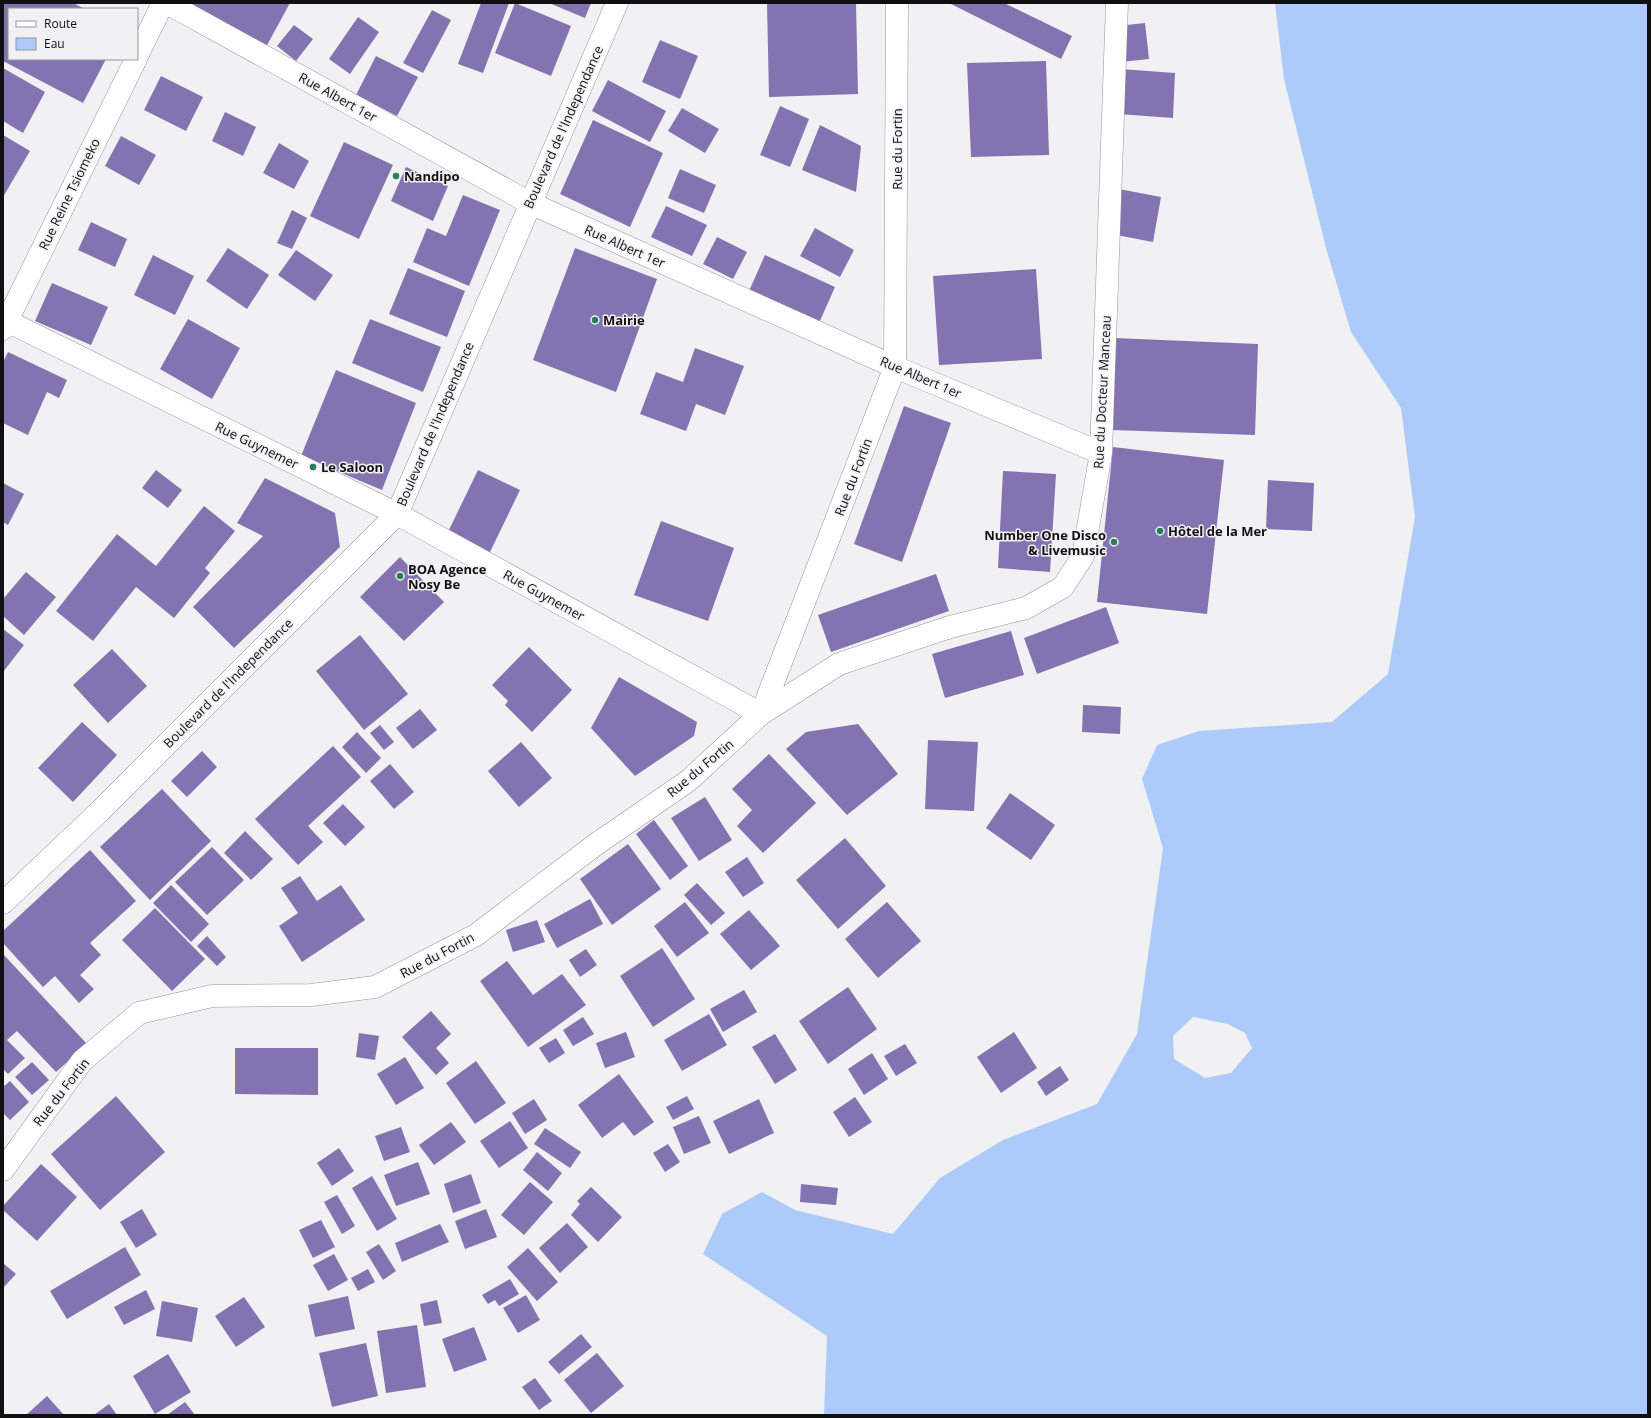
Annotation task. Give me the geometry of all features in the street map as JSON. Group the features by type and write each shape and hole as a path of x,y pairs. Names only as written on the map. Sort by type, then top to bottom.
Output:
{"street":[{"name":"Rue Reine Tsiomeko","path":"138,54 163,3"},
{"name":"Rue Albert 1er","path":"167,3 530,203 895,367 1101,453"},
{"name":"Boulevard de l'Independance","path":"3,903 100,811 397,514 617,3"},
{"name":"Rue du Fortin","path":"3,1170 82,1061 139,1013 212,996 310,995 375,988 476,935 595,845 688,781 761,714 895,367 897,3"},
{"name":"Rue du Docteur Manceau","path":"761,714 839,664 950,627 1026,608 1062,587 1083,556 1101,453 1117,3"},
{"name":"Rue Reine Tsiomeko","path":"4,323 135,60"},
{"name":"Rue Guynemer","path":"4,323 397,514 761,714"}],"water":[{"path":"1275,3 1648,3 1648,1415 824,1415 827,1336 703,1254 722,1214 762,1192 795,1210 893,1234 940,1178 1003,1140 1097,1104 1137,1034 1163,848 1142,779 1157,745 1199,731 1332,722 1388,674 1415,517 1401,408 1351,332 1326,248 1284,79","holes":["1193,1017 1228,1024 1245,1033 1252,1048 1231,1073 1205,1078 1174,1059 1173,1036"]}],"building":[{"path":"3,3 73,3 83,8 8,8 8,60 105,60 83,103 3,61"},
{"path":"194,3 290,3 266,47 192,7"},
{"path":"481,3 509,3 483,73 458,64"},
{"path":"515,3 571,26 551,76 495,53"},
{"path":"549,3 591,3 585,18"},
{"path":"767,3 856,3 858,94 769,97"},
{"path":"949,3 1004,3 1072,36 1061,59"},
{"path":"432,10 451,20 423,73 403,63"},
{"path":"358,17 379,32 350,74 329,59"},
{"path":"1145,23 1149,59 1121,62 1117,26"},
{"path":"294,25 313,39 296,61 277,46"},
{"path":"660,40 698,56 680,99 642,82"},
{"path":"376,56 418,77 397,116 356,95"},
{"path":"1046,61 1049,155 971,157 967,63"},
{"path":"3,68 45,92 23,133 3,121"},
{"path":"1120,69 1175,73 1173,118 1118,114"},
{"path":"161,76 203,97 186,131 144,110"},
{"path":"608,80 666,111 650,142 592,111"},
{"path":"780,106 809,119 790,167 760,155"},
{"path":"682,108 719,129 705,153 668,131"},
{"path":"225,112 256,127 243,156 212,141"},
{"path":"593,120 663,153 630,227 560,194"},
{"path":"820,125 861,146 856,192 802,170"},
{"path":"3,135 30,151 3,197"},
{"path":"121,136 156,155 139,185 105,166"},
{"path":"344,142 393,165 359,239 310,216"},
{"path":"279,143 309,161 294,189 263,173"},
{"path":"406,167 448,186 433,221 391,201"},
{"path":"680,169 716,185 704,213 668,198"},
{"path":"1119,189 1161,197 1153,242 1111,234"},
{"path":"463,195 500,210 469,286 413,262 427,228 446,236"},
{"path":"666,206 707,225 692,256 651,237"},
{"path":"292,210 307,218 292,249 277,243"},
{"path":"91,222 127,239 115,267 78,250"},
{"path":"815,228 854,250 840,277 800,256"},
{"path":"717,237 747,252 733,279 703,264"},
{"path":"228,248 269,275 247,309 206,281"},
{"name":"Mairie","path":"575,248 657,279 616,392 533,360"},
{"path":"296,250 333,275 315,301 278,275"},
{"path":"153,255 194,276 175,315 134,295"},
{"path":"765,255 835,287 819,323 749,291"},
{"path":"408,268 465,291 447,337 389,314"},
{"path":"1036,269 1042,359 939,365 933,276"},
{"path":"52,283 108,307 91,345 35,321"},
{"path":"188,319 240,348 212,399 160,369"},
{"path":"370,319 441,347 423,392 352,363"},
{"path":"1114,338 1258,344 1255,435 1112,430"},
{"path":"695,348 744,366 725,415 696,404 686,431 640,414 656,372 683,382"},
{"path":"8,352 67,380 59,398 47,392 28,435 3,423 3,362"},
{"path":"336,370 416,403 382,490 301,456"},
{"path":"904,406 951,423 902,562 854,544"},
{"name":"Hôtel de la Mer","path":"1113,447 1224,460 1207,614 1097,602"},
{"path":"156,470 182,490 168,508 142,488"},
{"path":"478,470 520,490 489,554 447,534"},
{"path":"1003,471 1056,474 1050,572 998,568"},
{"path":"265,478 335,513 340,547 234,648 193,607 263,536 237,523"},
{"path":"1268,480 1314,483 1312,531 1266,529"},
{"path":"3,483 24,494 8,525 3,522"},
{"path":"204,506 235,531 205,568 210,573 174,618 136,587 93,641 56,611 117,534 156,566"},
{"path":"661,521 734,548 708,621 634,595"},
{"path":"400,557 444,602 404,641 360,597"},
{"path":"26,572 56,597 24,635 3,616 3,599"},
{"path":"936,574 949,611 831,652 818,615"},
{"path":"1106,607 1119,643 1037,674 1024,638"},
{"path":"3,629 24,645 3,672"},
{"path":"1011,631 1024,675 945,698 932,654"},
{"path":"360,635 408,694 364,730 316,671"},
{"path":"529,647 572,690 532,732 505,705 508,701 492,685"},
{"path":"112,649 147,686 108,723 73,685"},
{"path":"619,677 697,722 694,736 635,776 591,728"},
{"path":"1083,705 1121,707 1120,734 1082,732"},
{"path":"420,709 437,730 413,749 396,728"},
{"path":"82,722 117,755 73,802 38,768"},
{"path":"858,724 898,774 847,815 786,749 806,732"},
{"path":"380,725 394,742 384,750 370,733"},
{"path":"357,732 381,758 366,773 342,747"},
{"path":"928,740 978,742 974,811 925,809"},
{"path":"521,742 552,778 519,807 488,771"},
{"path":"333,746 361,777 308,826 323,842 298,865 255,819"},
{"path":"202,751 217,767 187,797 171,781"},
{"path":"769,754 816,803 763,853 737,826 752,810 732,789"},
{"path":"390,764 414,792 394,809 370,781"},
{"path":"162,789 211,841 150,900 100,847"},
{"path":"1010,793 1055,825 1031,860 986,828"},
{"path":"705,797 732,840 699,861 671,818"},
{"path":"343,804 365,827 345,846 323,823"},
{"path":"654,820 688,866 670,880 636,834"},
{"path":"245,831 273,859 251,880 224,853"},
{"path":"845,838 886,886 838,929 796,880"},
{"path":"628,844 661,889 612,925 580,879"},
{"path":"212,847 244,880 207,915 175,882"},
{"path":"90,850 136,901 90,943 101,955 80,975 94,989 79,1003 55,976 43,987 3,943 3,931"},
{"path":"747,857 764,883 743,897 725,872"},
{"path":"300,876 317,901 341,885 365,920 302,962 279,926 298,913 281,888"},
{"path":"697,883 725,913 711,925 684,895"},
{"path":"171,885 209,924 191,942 153,903"},
{"path":"590,899 603,924 557,948 544,924"},
{"path":"685,902 709,933 677,957 654,926"},
{"path":"887,902 921,941 878,978 845,939"},
{"path":"155,908 205,959 172,991 122,940"},
{"path":"749,910 780,946 751,970 720,934"},
{"path":"537,920 545,942 513,952 506,930"},
{"path":"207,936 226,957 217,966 197,946"},
{"path":"662,948 695,999 653,1027 620,976"},
{"path":"586,949 597,965 580,977 569,960"},
{"path":"3,954 87,1044 56,1072 17,1031 7,1040 25,1058 8,1074 3,1069"},
{"path":"507,961 533,995 562,974 586,1005 528,1047 480,981"},
{"path":"848,987 877,1029 828,1064 799,1021"},
{"path":"744,990 757,1012 723,1032 710,1009"},
{"path":"431,1011 451,1034 436,1048 449,1063 436,1075 402,1037"},
{"path":"709,1014 727,1045 682,1071 664,1040"},
{"path":"583,1017 594,1034 573,1046 563,1030"},
{"path":"626,1032 635,1057 605,1068 596,1043"},
{"path":"1014,1032 1037,1068 1001,1093 977,1057"},
{"path":"359,1033 379,1036 375,1060 356,1057"},
{"path":"775,1034 797,1070 775,1084 752,1047"},
{"path":"556,1038 565,1053 549,1063 539,1048"},
{"path":"905,1044 917,1063 896,1076 884,1056"},
{"path":"235,1048 318,1048 318,1095 235,1094"},
{"path":"872,1053 888,1079 864,1095 848,1069"},
{"path":"405,1057 424,1088 396,1105 377,1074"},
{"path":"476,1061 506,1103 475,1124 446,1083"},
{"path":"32,1062 49,1080 32,1095 15,1077"},
{"path":"1060,1066 1069,1080 1046,1096 1037,1082"},
{"path":"619,1074 654,1122 634,1136 623,1122 602,1138 578,1105"},
{"path":"10,1081 29,1102 10,1120 3,1113 3,1087"},
{"path":"116,1096 165,1152 100,1210 51,1154"},
{"path":"687,1096 694,1109 673,1120 666,1107"},
{"path":"855,1097 872,1122 849,1137 833,1112"},
{"path":"534,1099 547,1120 525,1134 512,1113"},
{"path":"759,1099 774,1133 729,1154 713,1121"},
{"path":"699,1116 711,1143 684,1154 673,1127"},
{"path":"510,1121 528,1148 499,1168 480,1141"},
{"path":"451,1122 466,1142 434,1165 419,1145"},
{"path":"401,1127 410,1152 384,1161 375,1136"},
{"path":"545,1128 581,1152 570,1168 534,1144"},
{"path":"668,1144 680,1162 665,1172 653,1153"},
{"path":"339,1148 354,1171 332,1186 317,1163"},
{"path":"537,1152 562,1173 548,1191 523,1170"},
{"path":"418,1162 430,1194 396,1206 384,1175"},
{"path":"41,1164 77,1197 37,1241 3,1210 3,1206"},
{"path":"471,1174 481,1203 453,1213 444,1184"},
{"path":"372,1176 397,1219 377,1231 352,1188"},
{"path":"530,1182 553,1202 524,1235 501,1215"},
{"path":"801,1184 838,1188 836,1205 800,1202"},
{"path":"591,1187 622,1217 598,1242 571,1215 580,1204 577,1201"},
{"path":"337,1195 355,1226 342,1234 324,1202"},
{"path":"142,1209 157,1235 136,1248 120,1222"},
{"path":"486,1209 497,1237 465,1249 455,1221"},
{"path":"321,1220 335,1247 313,1258 299,1230"},
{"path":"567,1223 588,1247 560,1273 539,1248"},
{"path":"440,1224 449,1242 402,1262 395,1243"},
{"path":"379,1244 396,1271 383,1280 366,1252"},
{"path":"125,1247 141,1275 67,1319 50,1291"},
{"path":"528,1248 558,1282 537,1301 507,1267"},
{"path":"334,1254 348,1280 328,1291 313,1265"},
{"path":"3,1263 16,1274 3,1288"},
{"path":"368,1269 375,1282 358,1291 351,1278"},
{"path":"510,1279 519,1294 499,1306 495,1300 488,1304 482,1295"},
{"path":"146,1290 155,1309 124,1325 114,1307"},
{"path":"526,1295 540,1320 518,1333 503,1308"},
{"path":"348,1296 355,1329 315,1337 308,1305"},
{"path":"244,1297 265,1327 236,1347 215,1316"},
{"path":"437,1300 442,1323 424,1326 420,1304"},
{"path":"162,1301 198,1308 192,1342 156,1336"},
{"path":"417,1325 426,1387 386,1393 377,1331"},
{"path":"474,1327 487,1360 454,1372 442,1339"},
{"path":"581,1334 592,1347 559,1374 548,1362"},
{"path":"366,1343 378,1396 332,1407 319,1353"},
{"path":"597,1353 624,1386 591,1413 564,1380"},
{"path":"168,1354 191,1392 155,1414 133,1376"},
{"path":"535,1378 552,1401 539,1410 522,1387"},
{"path":"47,1396 64,1415 26,1415"},
{"path":"185,1402 195,1415 167,1415"},
{"path":"109,1404 117,1415 94,1415"}],"place":[{"name":"Nandipo","path":"396,176"},
{"name":"Mairie","path":"595,320"},
{"name":"Le Saloon","path":"313,467"},
{"name":"Hôtel de la Mer","path":"1160,531"},
{"name":"Number One Disco & Livemusic","path":"1114,542"},
{"name":"BOA Agence Nosy Be","path":"400,576"}]}
